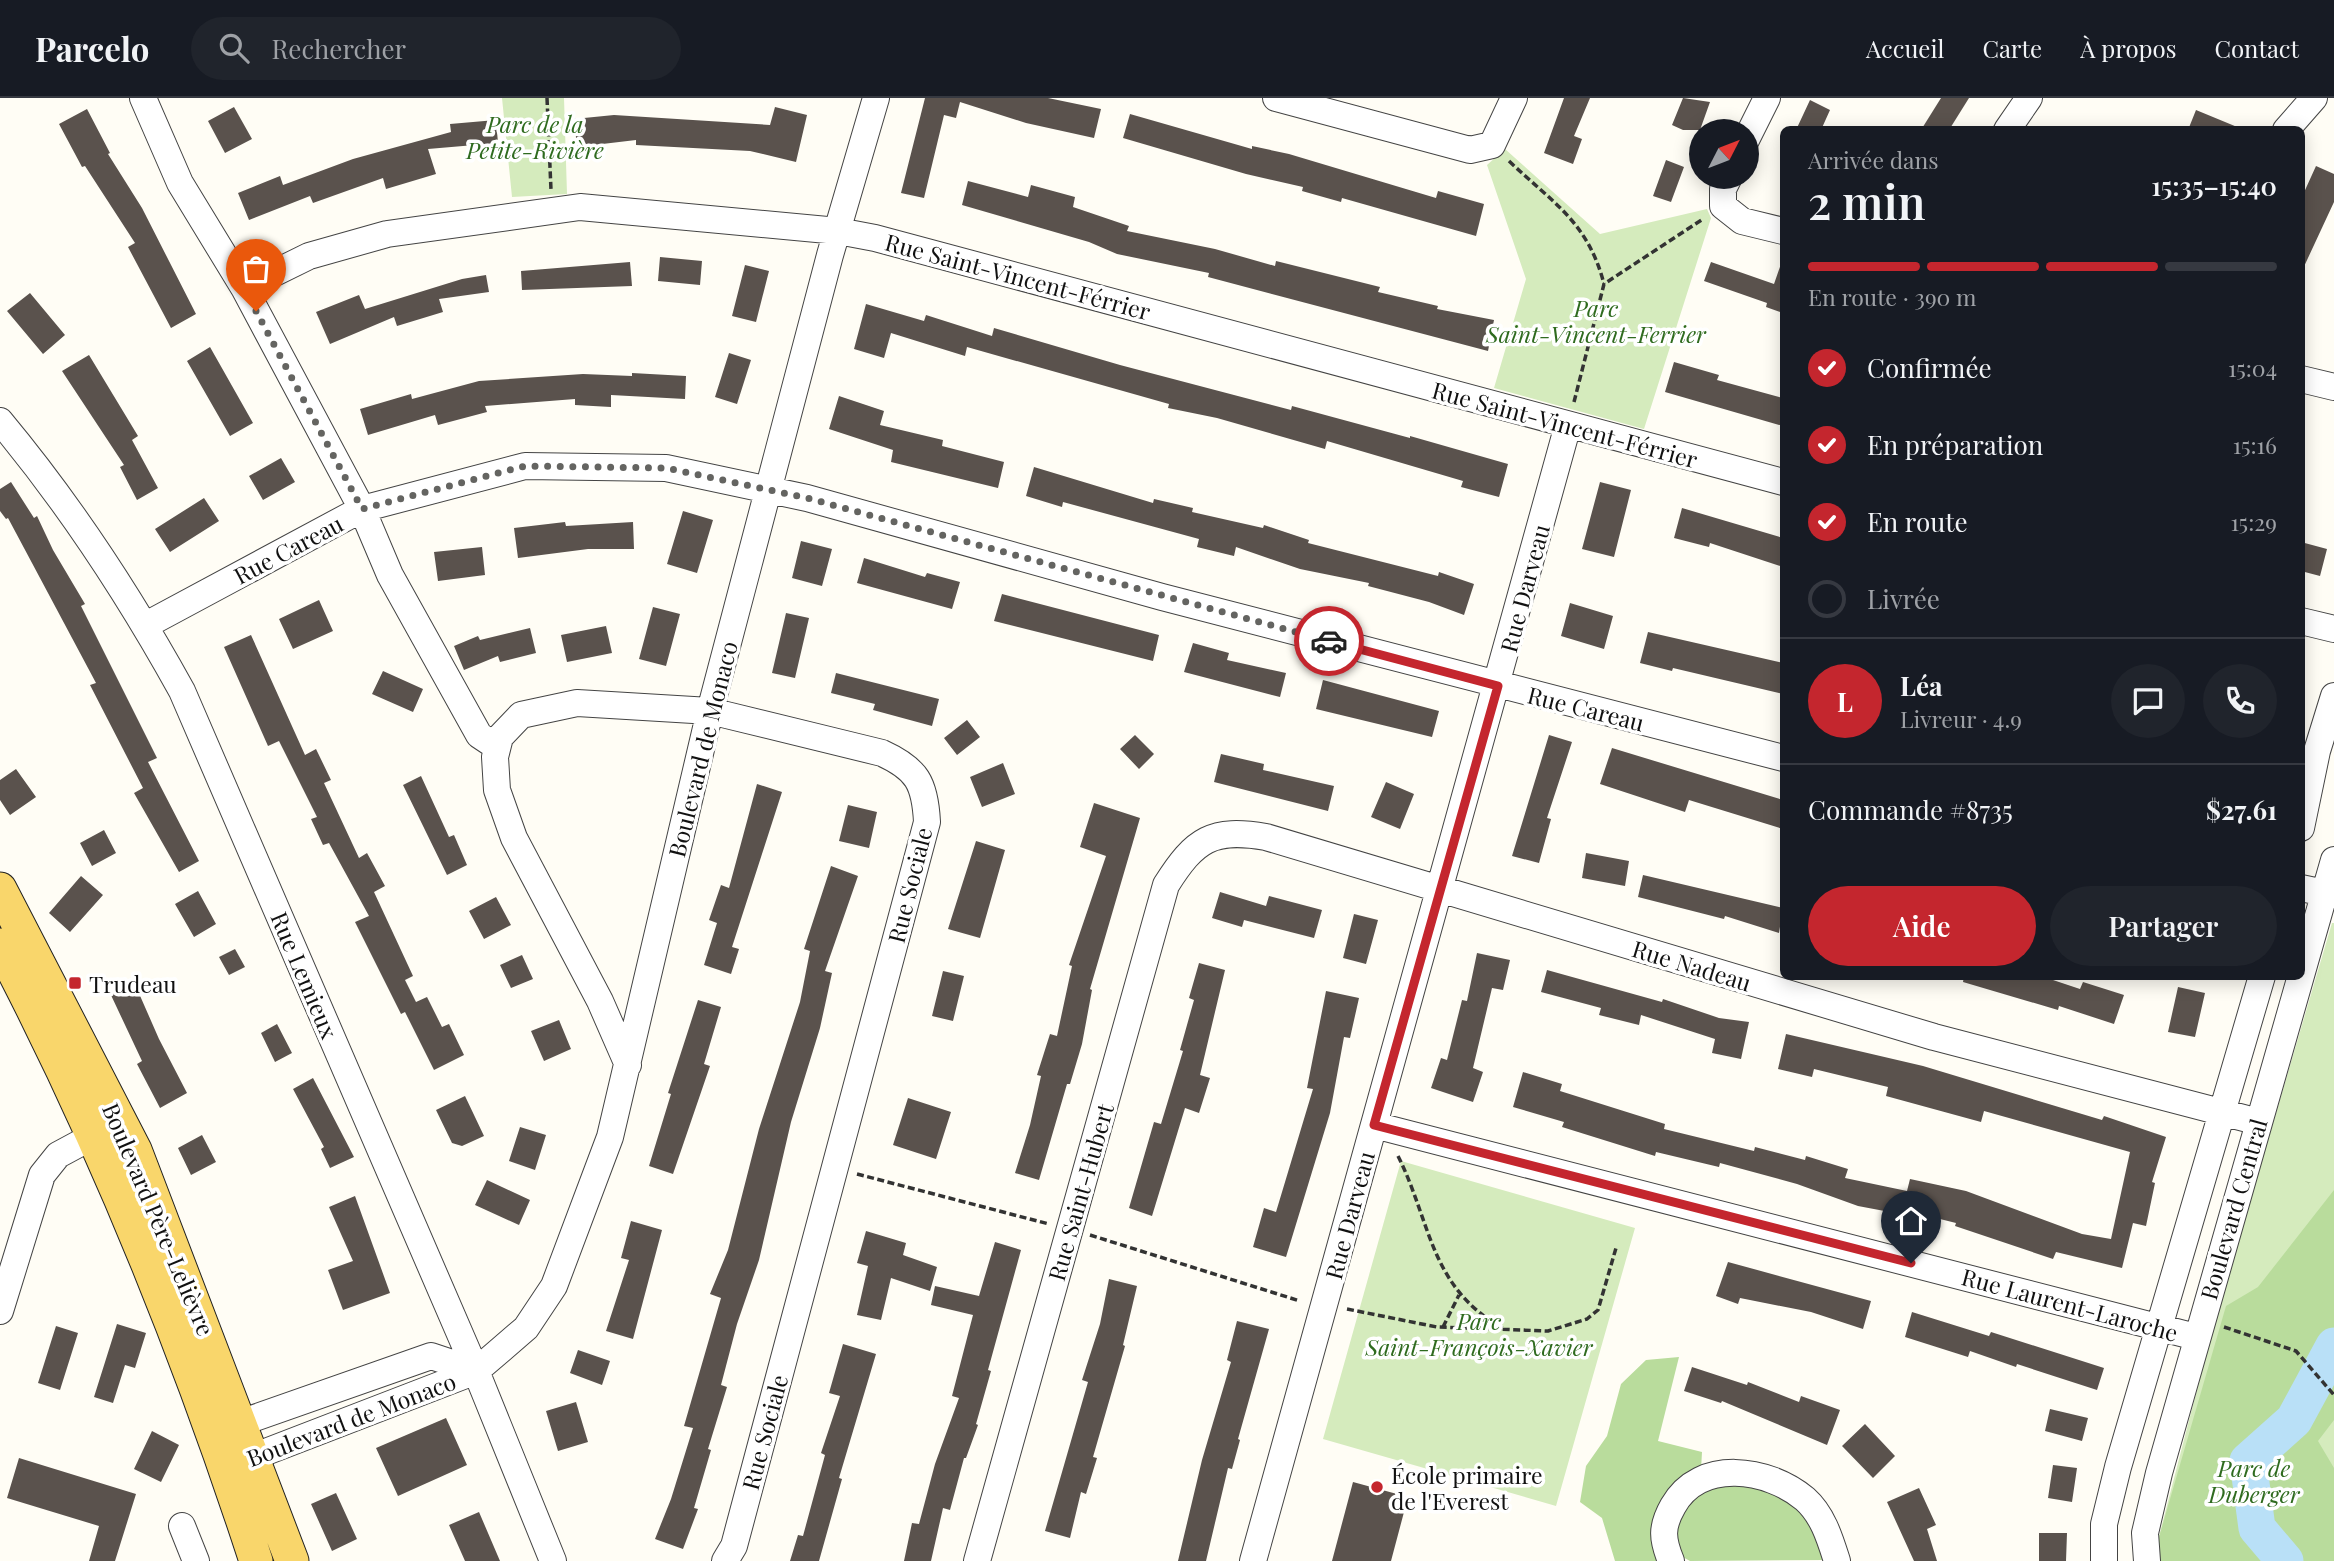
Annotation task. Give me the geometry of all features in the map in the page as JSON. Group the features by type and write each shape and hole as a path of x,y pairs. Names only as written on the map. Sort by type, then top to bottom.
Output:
{"main road":[{"name":"Boulevard Père-Lelièvre","path":"0,889 108,1128 134,1226 228,1428 240,1462 292,1561"},
{"name":"Boulevard Père-Lelièvre","path":"0,946 108,1128"},
{"name":"Boulevard Père-Lelièvre","path":"240,1462 256,1561"}],"street":[{"path":"143,98 180,183 244,288 362,509 390,575 479,735 497,747 497,790 514,838 600,1000 628,1065"},
{"name":"Boulevard de Monaco","path":"240,1462 476,1371 526,1328 554,1286 610,1137 710,711 767,490 876,98"},
{"path":"1276,98 1471,150 1492,145 1514,98"},
{"path":"1756,119 1767,98"},
{"path":"2010,126 2029,98"},
{"path":"2290,126 2314,98"},
{"path":"1723,189 1723,206 1742,221 1780,230"},
{"name":"Rue Saint-Vincent-Férrier","path":"244,288 309,256 387,234 580,207 838,231 888,241 1780,481"},
{"path":"2305,380 2334,387"},
{"name":"Rue Lemieux","path":"0,421 53,485 146,625 182,691 476,1371 553,1561"},
{"name":"Rue Darveau","path":"1253,1561 1324,1306 1379,1126 1438,890 1498,686 1568,425"},
{"name":"Rue Careau","path":"146,625 362,509 525,466 666,468 807,498 1498,686 1780,757"},
{"path":"2305,622 2334,629"},
{"path":"2305,809 2317,751 2334,696"},
{"name":"Rue Sociale","path":"497,747 500,737 521,715 577,703 710,711 882,753 905,764 919,780 926,797 927,822 734,1546 725,1561"},
{"name":"Rue Nadeau","path":"1209,837 1235,832 1266,837 1934,1037 2259,1122"},
{"name":"Rue Saint-Hubert","path":"977,1561 1166,885 1184,856 1209,837"},
{"name":"Boulevard Central","path":"2305,951 2321,892 2334,860"},
{"name":"Boulevard Central","path":"2104,1561 2104,1524 2158,1327 2261,980"},
{"name":"Boulevard Central","path":"2147,1561 2145,1533 2204,1330 2297,980"},
{"name":"Rue Laurent-Laroche","path":"1379,1126 2158,1327 2204,1330"},
{"path":"0,1311 8,1255 42,1175 58,1155 108,1128"},
{"name":"Boulevard de Monaco","path":"228,1428 431,1356 476,1371"},
{"path":"1671,1561 1661,1539 1665,1520 1679,1494 1707,1476 1734,1472 1770,1479 1806,1500 1826,1527 1837,1561"},
{"path":"182,1526 196,1561"}],"path":[{"path":"547,98 551,210"},
{"path":"1492,145 1582,230 1596,254 1604,284 1568,425"},
{"path":"1604,284 1723,206"},
{"path":"1379,1126 1407,1173 1436,1258 1459,1295 1490,1321 1506,1330"},
{"path":"835,1168 1069,1229 1324,1306 1443,1327 1548,1331 1587,1319 1598,1310 1616,1248"},
{"path":"1443,1327 1459,1295"},
{"path":"2204,1330 2296,1351 2334,1395"}],"green space":[{"name":"Parc de la Petite-Rivière","path":"502,98 564,98 567,194 512,197"},
{"name":"Parc Saint-Vincent-Ferrier","path":"1505,149 1600,234 1707,209 1711,218 1644,429 1494,388 1526,279 1487,165"},
{"name":"Parc de Duberger","path":"2332,923 2334,1561 2157,1544 2214,1324"},
{"name":"Parc Saint-François-Xavier","path":"1401,1161 1635,1228 1556,1506 1323,1439"},
{"name":"Parc de Duberger","path":"2334,1190 2334,1420 2318,1441 2334,1468 2334,1561 2158,1561 2157,1544 2226,1306 2258,1287"},
{"path":"1679,1357 1658,1441 1702,1452 1701,1470 1663,1561 1615,1561 1602,1518 1580,1502 1586,1466 1607,1436 1621,1384 1646,1360"},
{"path":"1729,1482 1766,1489 1793,1502 1811,1524 1824,1560 1690,1561 1681,1556 1673,1522 1705,1488"}],"building":[{"path":"925,98 1048,98 1101,109 1094,138 1026,123 960,102 956,118 944,115 924,198 901,193"},
{"path":"1564,98 1590,98 1574,136 1582,139 1573,164 1544,153"},
{"path":"1683,98 1710,102 1704,119 1689,119 1689,130 1672,125"},
{"path":"1941,98 1969,98 1952,126 1924,126"},
{"path":"1810,100 1830,110 1823,126 1798,126"},
{"path":"234,107 252,139 225,153 208,121"},
{"path":"775,107 807,115 796,162 750,151 636,145 636,140 577,147 574,119 614,115 770,125"},
{"path":"87,109 110,153 108,154 142,208 196,314 171,328 128,247 135,243 85,166 82,167 59,124"},
{"path":"2196,110 2235,126 2190,126"},
{"path":"1130,114 1252,149 1252,146 1289,154 1436,198 1438,191 1484,204 1476,236 1342,198 1341,202 1302,191 1303,187 1246,174 1123,138"},
{"path":"496,120 498,143 428,149 436,174 386,189 383,178 313,203 310,196 249,220 238,193 280,176 283,185 353,159 451,132 450,124"},
{"path":"1666,160 1684,167 1671,202 1653,196"},
{"path":"2316,166 2334,174 2334,202 2305,264 2305,190"},
{"path":"968,181 1028,197 1031,185 1075,197 1073,207 1129,226 1127,231 1215,249 1275,266 1276,261 1380,287 1378,292 1438,306 1437,309 1494,320 1488,351 1208,277 1209,273 1117,254 1089,242 962,205"},
{"path":"660,257 702,261 700,285 658,281"},
{"path":"630,262 632,286 522,290 521,271"},
{"path":"1711,262 1774,284 1780,267 1780,312 1766,307 1767,303 1704,281"},
{"path":"745,265 769,271 756,322 732,316"},
{"path":"486,275 489,292 439,299 443,312 397,326 394,317 330,344 316,312 359,295 365,309 462,279"},
{"path":"30,293 65,335 43,354 7,311"},
{"path":"866,304 924,321 926,315 992,336 994,328 1120,365 1291,410 1292,406 1410,436 1508,464 1499,497 1461,487 1463,481 1327,441 1325,449 1217,418 1168,408 1169,404 967,347 965,356 891,333 884,358 854,349"},
{"path":"210,347 253,423 230,436 187,361"},
{"path":"729,353 751,360 737,404 715,397"},
{"path":"89,355 138,436 132,440 158,488 137,500 120,467 124,465 62,371"},
{"path":"1674,362 1719,375 1717,380 1780,397 1780,425 1665,392"},
{"path":"632,373 686,376 685,399 611,395 611,407 575,405 575,399 485,406 487,412 438,425 435,415 368,435 360,409 411,394 412,399 479,381 583,374 632,376"},
{"path":"839,396 884,411 880,425 943,440 942,446 1004,462 998,488 891,462 893,450 829,429"},
{"path":"281,458 295,482 263,500 249,476"},
{"path":"1034,467 1153,503 1154,499 1193,508 1192,512 1263,528 1264,525 1309,540 1308,543 1438,576 1439,572 1474,584 1464,615 1429,602 1368,586 1369,583 1300,569 1236,547 1234,556 1197,547 1199,539 1063,502 1062,507 1026,496"},
{"path":"11,482 34,518 37,516 53,550 85,604 81,606 157,758 148,762 199,861 179,872 134,793 143,788 90,685 96,683 8,518 0,511 0,489"},
{"path":"1600,482 1631,490 1614,557 1582,549"},
{"path":"204,498 219,521 170,552 155,529"},
{"path":"1682,508 1780,537 1780,566 1710,543 1709,547 1674,538"},
{"path":"683,511 713,520 697,573 667,564"},
{"path":"565,522 566,526 633,522 634,549 588,549 518,558 514,528"},
{"path":"801,541 832,549 822,586 792,578"},
{"path":"2305,543 2327,549 2320,576 2305,572"},
{"path":"482,547 485,575 438,581 434,552"},
{"path":"864,558 925,577 927,573 960,582 952,609 857,583"},
{"path":"1002,594 1159,635 1153,661 994,621"},
{"path":"319,600 333,631 293,649 279,619"},
{"path":"1570,603 1613,616 1604,649 1561,636"},
{"path":"653,607 680,614 666,666 639,659"},
{"path":"786,613 809,618 795,678 772,673"},
{"path":"606,626 612,653 567,662 561,635"},
{"path":"530,628 536,653 500,662 498,656 464,670 454,646 478,636 480,640"},
{"path":"1648,632 1780,662 1780,693 1673,668 1672,671 1640,663"},
{"path":"251,635 305,755 316,749 331,780 324,783 359,858 367,853 385,886 374,892 413,976 405,980 416,1002 427,997 442,1027 449,1024 464,1055 434,1070 405,1012 401,1014 355,922 369,916 329,843 323,845 311,819 317,817 279,741 268,746 224,647"},
{"path":"1193,643 1229,653 1227,660 1286,673 1280,697 1184,672"},
{"path":"383,671 423,689 413,712 372,694"},
{"path":"836,673 939,699 932,726 873,710 875,704 831,693"},
{"path":"1323,680 1439,711 1432,737 1316,709"},
{"path":"967,720 980,737 957,755 944,738"},
{"path":"1135,735 1154,754 1139,769 1120,749"},
{"path":"1549,735 1572,742 1547,818 1551,819 1539,863 1512,856"},
{"path":"1612,748 1780,799 1780,828 1689,800 1685,812 1600,784"},
{"path":"1221,754 1264,764 1263,770 1334,786 1328,811 1214,782"},
{"path":"1003,763 1015,794 982,807 970,777"},
{"path":"16,769 36,797 10,815 0,800 0,780"},
{"path":"421,776 449,837 454,835 467,865 447,875 403,785"},
{"path":"1386,782 1414,794 1400,829 1371,817"},
{"path":"757,784 782,792 732,947 739,949 731,974 704,965 717,923 709,920 721,885 729,888"},
{"path":"1094,803 1140,818 1090,989 1092,990 1082,1044 1070,1084 1067,1084 1039,1180 1015,1173 1041,1076 1037,1075 1050,1034 1057,1036 1072,966 1069,965 1106,856 1080,847"},
{"path":"848,805 877,812 869,848 839,841"},
{"path":"104,830 116,853 92,866 80,843"},
{"path":"976,841 1005,850 980,938 948,929"},
{"path":"1586,853 1629,861 1625,886 1582,878"},
{"path":"831,866 858,876 825,971 832,973 820,1028 791,1122 759,1260 737,1324 721,1385 727,1387 694,1508 698,1509 683,1549 655,1539 671,1499 693,1428 684,1426 721,1298 710,1294 728,1250 759,1129 800,1002 810,951 804,949"},
{"path":"1643,875 1780,907 1779,933 1725,916 1724,919 1638,897"},
{"path":"81,876 103,895 70,932 49,913"},
{"path":"198,891 216,924 194,937 175,904"},
{"path":"1220,892 1266,906 1269,896 1322,910 1314,938 1244,920 1242,927 1212,918"},
{"path":"496,897 511,925 484,939 469,911"},
{"path":"1354,914 1378,920 1366,964 1343,958"},
{"path":"235,949 245,967 229,975 219,957"},
{"path":"1477,953 1510,960 1503,990 1492,988 1473,1068 1483,1072 1473,1102 1431,1088 1441,1058 1447,1060 1462,1000 1467,1001"},
{"path":"522,955 533,979 511,988 500,965"},
{"path":"1199,963 1225,970 1200,1075 1210,1078 1199,1113 1185,1108 1152,1216 1129,1208 1154,1122 1161,1124 1183,1051 1180,1050 1194,1000 1189,998"},
{"path":"1547,970 1662,1002 1663,999 1719,1018 1749,1022 1741,1059 1712,1053 1715,1039 1641,1015 1639,1025 1599,1015 1601,1008 1541,992"},
{"path":"943,971 964,976 953,1021 932,1016"},
{"path":"2053,980 2080,989 2083,982 2124,995 2114,1024 2059,1006 2058,1010 1963,982"},
{"path":"134,982 187,1093 160,1108 137,1064 142,1061 110,993"},
{"path":"2178,987 2205,993 2195,1037 2168,1032"},
{"path":"1326,991 1359,998 1350,1038 1344,1037 1330,1113 1286,1257 1253,1247 1264,1208 1276,1212 1313,1089 1307,1088"},
{"path":"698,1000 721,1007 704,1064 710,1066 673,1174 649,1166 671,1094 668,1093"},
{"path":"559,1020 571,1049 544,1061 531,1031"},
{"path":"277,1024 292,1053 275,1062 261,1033"},
{"path":"1786,1034 1923,1066 2102,1120 2104,1116 2166,1137 2152,1182 2155,1183 2146,1226 2133,1223 2122,1268 2056,1252 2053,1259 1955,1226 1956,1223 1896,1208 1895,1213 1858,1206 1797,1184 1720,1163 1719,1167 1656,1152 1655,1156 1562,1127 1564,1122 1513,1107 1523,1072 1562,1084 1560,1091 1665,1124 1664,1129 1754,1151 1755,1147 1805,1160 1806,1156 1848,1169 1845,1178 1907,1191 1910,1179 1966,1191 2082,1234 2111,1239 2130,1152 1984,1111 1981,1122 1886,1096 1888,1087 1814,1069 1812,1077 1778,1069"},
{"path":"313,1078 354,1157 330,1168 321,1149 324,1147 293,1089"},
{"path":"465,1096 484,1136 462,1146 452,1143 436,1110"},
{"path":"908,1098 951,1112 936,1159 893,1145"},
{"path":"520,1127 546,1135 535,1170 509,1161"},
{"path":"202,1135 216,1162 191,1175 178,1148"},
{"path":"487,1180 530,1200 519,1225 475,1205"},
{"path":"355,1196 390,1293 343,1310 328,1270 353,1261 329,1207"},
{"path":"631,1221 662,1230 633,1339 606,1331 629,1260 621,1258"},
{"path":"866,1231 906,1243 903,1255 937,1267 930,1291 891,1278 881,1320 857,1315 868,1266 857,1263"},
{"path":"995,1242 1021,1250 988,1370 991,1371 976,1424 978,1425 964,1458 950,1510 943,1508 931,1561 904,1561 912,1523 919,1524 935,1464 959,1398 952,1396 973,1315 931,1305 935,1286 979,1296"},
{"path":"1728,1262 1871,1301 1863,1329 1811,1312 1740,1298 1738,1304 1716,1296"},
{"path":"1109,1279 1137,1286 1123,1345 1125,1346 1093,1457 1097,1458 1086,1494 1081,1492 1070,1538 1045,1531 1088,1382 1082,1380 1100,1324"},
{"path":"1912,1312 1989,1336 1991,1332 2104,1368 2097,1390 1970,1351 1968,1357 1905,1337"},
{"path":"1237,1321 1269,1329 1232,1469 1228,1468 1206,1561 1178,1561 1202,1460 1231,1362 1227,1360"},
{"path":"117,1324 146,1333 135,1368 125,1365 113,1403 94,1397"},
{"path":"56,1326 78,1333 60,1390 38,1383"},
{"path":"843,1344 876,1354 839,1478 842,1479 819,1561 790,1561 798,1535 803,1536 825,1455 821,1453 840,1396 829,1393"},
{"path":"578,1350 610,1361 602,1385 570,1373"},
{"path":"1692,1367 1747,1385 1748,1382 1799,1402 1801,1396 1840,1410 1827,1445 1722,1401 1721,1403 1684,1391"},
{"path":"576,1402 588,1442 558,1451 546,1411"},
{"path":"2050,1409 2088,1418 2082,1441 2045,1431"},
{"path":"446,1418 467,1465 398,1496 376,1448"},
{"path":"1865,1424 1895,1456 1873,1478 1842,1446"},
{"path":"152,1431 179,1445 161,1482 134,1469"},
{"path":"19,1458 136,1494 115,1561 89,1561 99,1526 7,1498"},
{"path":"2053,1465 2077,1468 2072,1502 2048,1498"},
{"path":"1353,1482 1408,1497 1391,1561 1332,1561"},
{"path":"1919,1488 1936,1525 1927,1529 1937,1561 1914,1561 1887,1502"},
{"path":"336,1493 357,1539 332,1551 311,1504"},
{"path":"479,1512 500,1561 465,1561 449,1525"},
{"path":"2039,1533 2067,1533 2066,1561 2039,1561"}],"waterway":[{"path":"2285,1561 2257,1528 2248,1461 2294,1420 2334,1346"}],"way so far":[{"path":"256,311 362,509 525,466 666,468 807,498 1329,641"}],"place":[{"name":"Trudeau","path":"75,983"},
{"name":"École primaire de l'Everest","path":"1377,1487"}],"route":[{"path":"1329,641 1498,686 1438,890 1374,1125 1911,1263"}]}
